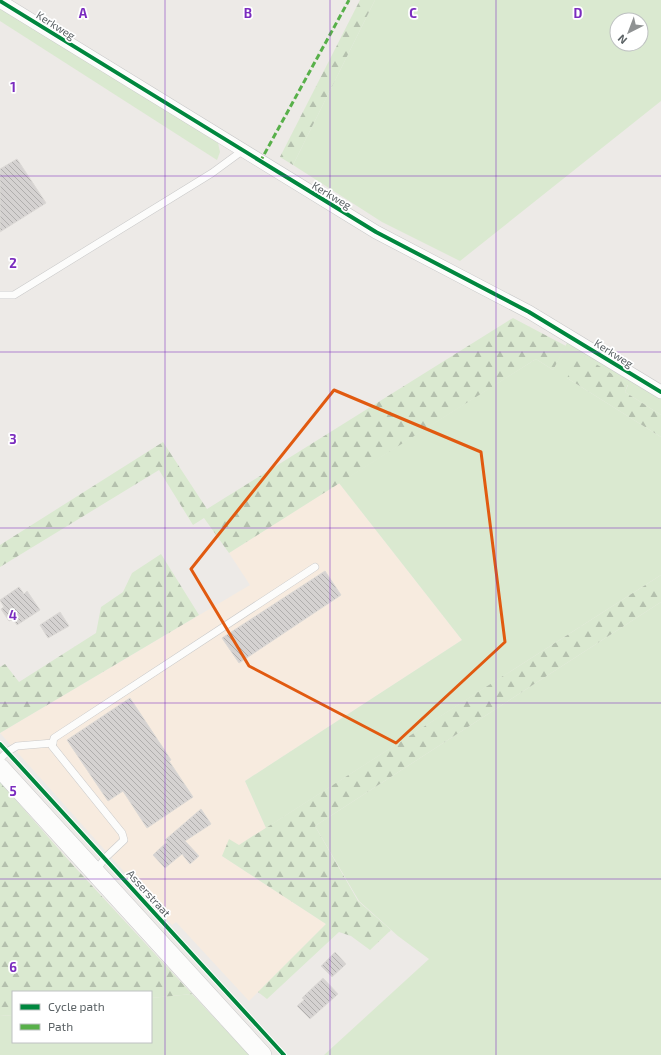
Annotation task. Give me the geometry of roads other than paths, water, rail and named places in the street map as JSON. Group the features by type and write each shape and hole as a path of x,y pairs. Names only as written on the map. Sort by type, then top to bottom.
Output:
{"main road":[{"path":"0,768 262,1055"}],"street":[{"name":"Kerkweg","path":"0,1 376,232 529,312 661,392"}],"lane":[{"path":"0,295 14,296 212,173 242,151"},
{"path":"95,872 105,858 124,840 122,833 52,746 54,738 315,567"},
{"path":"0,759 7,752 17,746 53,743"}]}
